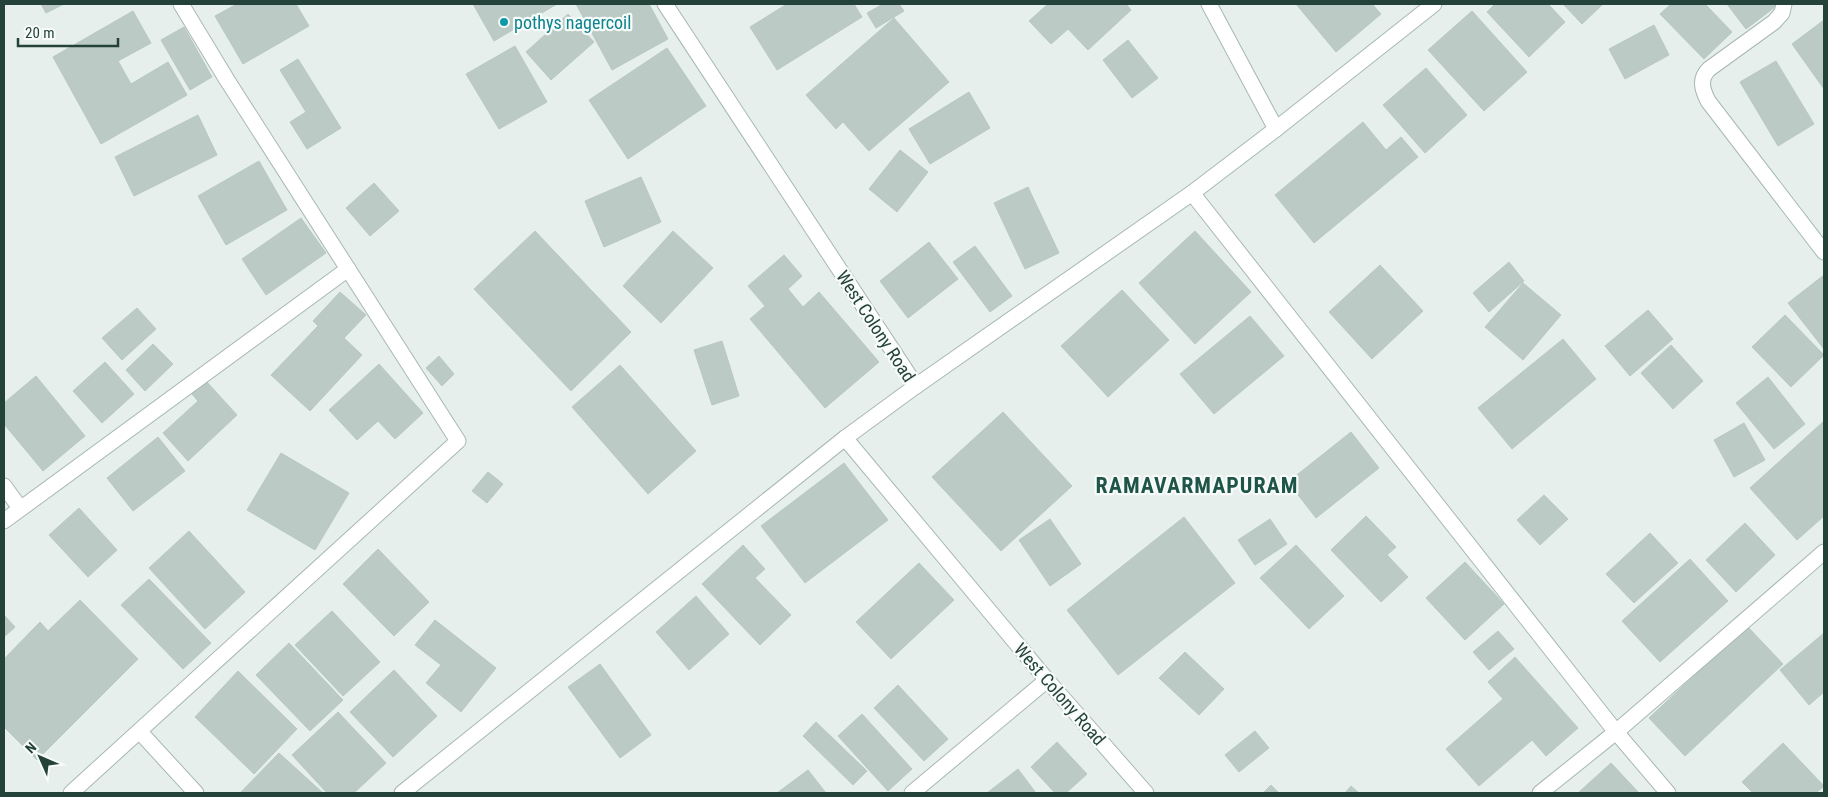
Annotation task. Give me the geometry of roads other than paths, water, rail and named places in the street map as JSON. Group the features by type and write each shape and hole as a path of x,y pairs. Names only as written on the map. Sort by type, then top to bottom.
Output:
{"street":[{"path":"71,793 458,440 226,80 181,4"},
{"name":"West Colony Road","path":"665,4 916,386 845,438 1047,680 1146,793"},
{"path":"1209,4 1276,129"},
{"path":"916,386 1192,193 1434,4"},
{"path":"1784,4 1782,13 1774,22 1709,69 1704,74 1702,83 1708,101 1822,244"},
{"path":"1192,193 1616,732 1668,793"},
{"path":"4,520 348,269"},
{"path":"402,793 845,438"},
{"path":"4,486 20,508"},
{"path":"1540,793 1616,732 1824,552"},
{"path":"912,793 1047,680"},
{"path":"140,732 196,793"}],"place":[{"name":"pothys nagercoil","path":"504,22"}],"district":[{"name":"RAMAVARMAPURAM","path":"1197,485"}]}
